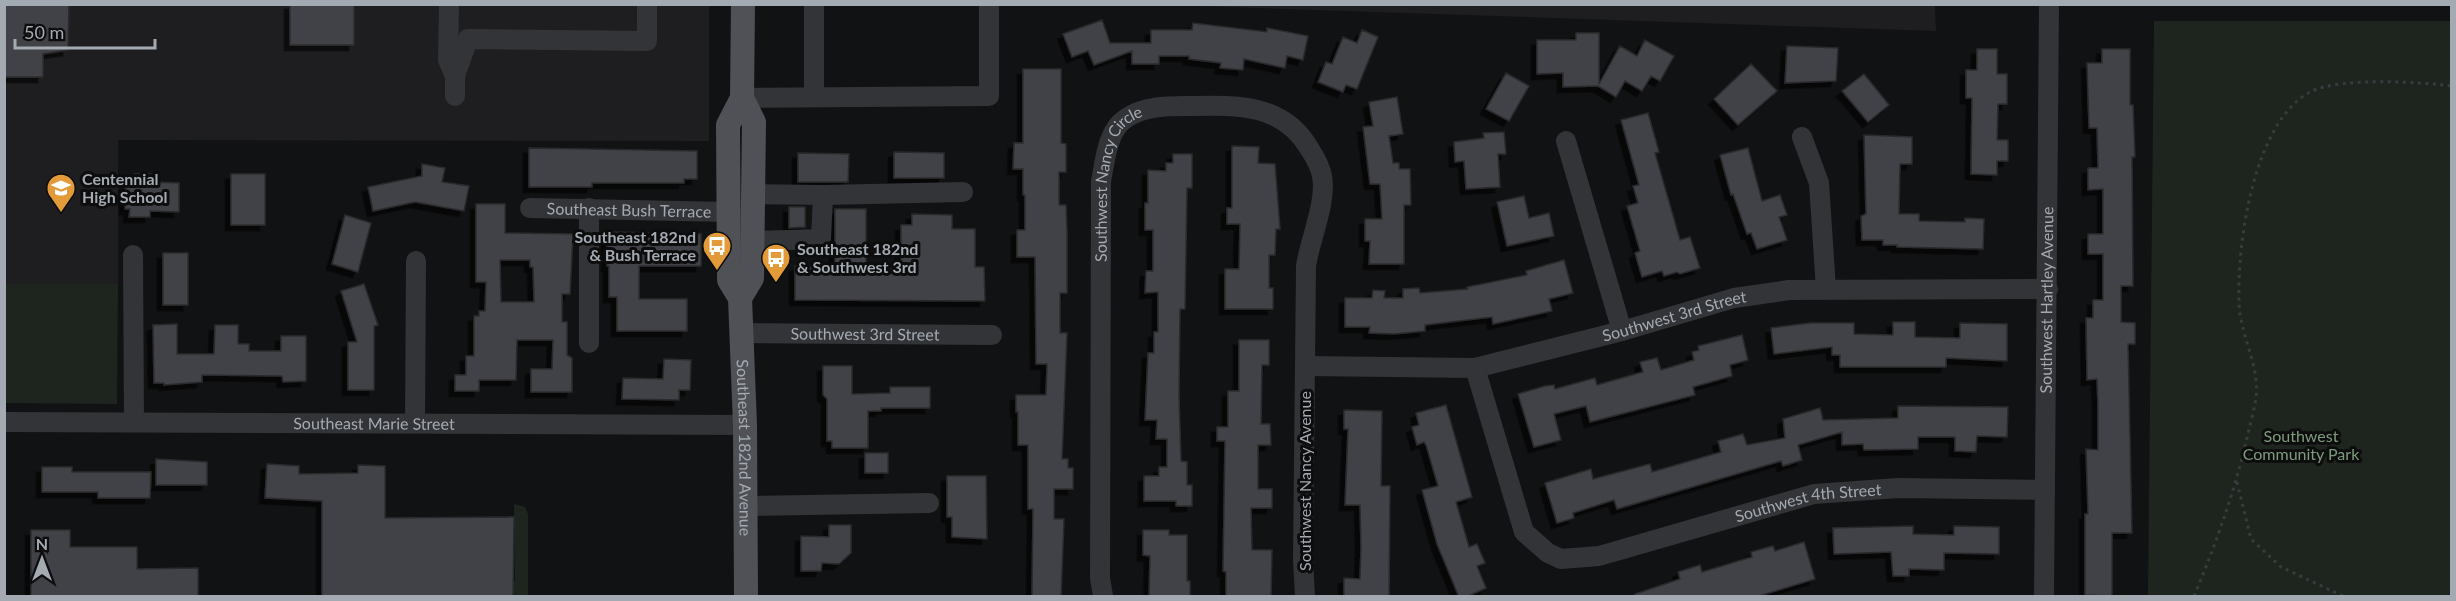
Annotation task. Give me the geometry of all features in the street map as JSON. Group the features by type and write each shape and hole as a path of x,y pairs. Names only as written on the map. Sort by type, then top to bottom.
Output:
{"main road":[{"name":"Southeast 182nd Avenue","path":"743,4 742,98 728,125 729,280 740,298 745,424 746,597"},
{"name":"Southeast 182nd Avenue","path":"740,298 752,278 753,241 754,122 742,98"}],"street":[{"path":"449,4 448,60 455,76"},
{"path":"454,96 455,76 468,39 647,41 647,4"},
{"path":"814,4 814,96"},
{"path":"742,98 989,96 989,4"},
{"name":"Southwest Hartley Avenue","path":"2044,597 2049,4"},
{"name":"Southwest Nancy Circle","path":"1103,597 1100,578 1101,181 1107,147 1124,119 1162,106 1233,105 1273,114 1299,130 1318,162 1324,189 1309,244 1306,266 1305,366"},
{"path":"1802,137 1819,183 1826,289"},
{"path":"1566,141 1622,331"},
{"path":"753,194 963,192"},
{"path":"753,241 821,239 823,195"},
{"name":"Southeast Bush Terrace","path":"530,208 729,212"},
{"path":"589,208 589,343"},
{"path":"133,255 134,422"},
{"path":"415,423 416,261"},
{"name":"Southwest 3rd Street","path":"1305,366 1475,368 1622,331 1734,298 1789,290 2048,289"},
{"name":"Southwest 3rd Street","path":"741,333 992,335"},
{"name":"Southwest Nancy Avenue","path":"1305,366 1303,560 1305,597"},
{"name":"Southwest 4th Street","path":"1475,368 1524,532 1548,553 1561,559 1578,560 1599,556 1814,494 1898,488 2045,490"},
{"name":"Southeast Marie Street","path":"4,422 745,424"},
{"path":"745,506 929,503"}],"path":[{"path":"2194,597 2218,538 2237,480 2256,398 2256,374 2241,326 2240,258 2244,220 2255,177 2271,138 2290,106 2313,91 2347,83 2451,86"},
{"path":"2237,480 2251,539 2281,567 2343,597"}],"shaded area":[{"path":"1935,4 1936,31 1169,5"},
{"name":"Centennial High School","path":"4,5 709,5 709,141 118,140 118,284 5,284"}],"green space":[{"name":"Southwest Community Park","path":"2154,21 2451,21 2451,596 2148,596"},
{"path":"5,284 118,284 117,404 5,403"},
{"path":"514,504 525,507 528,514 528,596 514,596 512,582 515,581"}],"building":[{"path":"4,4 69,4 68,50 43,54 43,77 4,77"},
{"path":"290,4 354,4 354,45 290,45"},
{"path":"1102,20 1110,43 1151,43 1151,30 1192,30 1193,23 1267,32 1267,28 1308,36 1303,60 1287,56 1285,68 1244,59 1243,70 1220,68 1221,63 1189,59 1189,56 1159,56 1159,64 1132,64 1132,51 1094,65 1088,51 1072,57 1063,34"},
{"path":"1362,30 1378,37 1357,89 1346,85 1343,92 1318,82 1326,62 1332,64 1343,37 1357,43"},
{"path":"1576,33 1599,33 1599,84 1620,46 1637,56 1645,40 1674,56 1660,81 1651,76 1642,91 1625,81 1616,97 1598,86 1563,87 1563,73 1537,74 1537,40 1576,40"},
{"path":"1787,46 1838,48 1836,81 1785,83"},
{"path":"1977,49 1997,49 1997,74 2007,74 2007,104 1998,104 1997,140 2008,140 2008,161 1997,161 1997,175 1971,174 1972,98 1966,98 1966,70 1977,70"},
{"path":"2102,49 2130,49 2130,105 2133,105 2135,157 2132,157 2133,286 2121,286 2121,322 2135,323 2135,344 2128,344 2132,533 2112,533 2112,596 2085,595 2085,514 2088,514 2086,449 2098,450 2097,379 2087,380 2086,318 2093,318 2093,300 2103,300 2103,254 2088,254 2088,234 2103,234 2103,189 2088,190 2088,168 2098,168 2097,128 2089,128 2087,63 2102,63"},
{"path":"1751,64 1777,91 1738,125 1714,99"},
{"path":"1023,69 1061,69 1061,143 1066,144 1066,172 1059,172 1059,205 1066,205 1067,232 1067,293 1060,293 1060,333 1067,333 1062,459 1068,459 1068,468 1073,468 1073,489 1054,489 1054,519 1064,519 1061,597 1032,597 1033,509 1028,509 1028,445 1018,445 1016,395 1046,395 1047,364 1036,364 1035,257 1017,257 1017,230 1025,230 1023,169 1013,169 1014,143 1023,143"},
{"path":"1506,73 1529,86 1509,121 1486,109"},
{"path":"1864,74 1889,105 1868,122 1842,91"},
{"path":"1397,97 1403,134 1389,136 1393,163 1399,163 1399,169 1410,169 1411,205 1404,205 1404,264 1369,264 1370,241 1365,241 1365,219 1382,219 1380,184 1370,184 1363,127 1373,126 1369,102"},
{"path":"1648,113 1659,152 1655,153 1680,240 1690,237 1700,268 1680,274 1677,272 1664,276 1662,271 1642,277 1635,253 1640,251 1627,206 1638,203 1633,186 1639,185 1621,120"},
{"path":"1504,132 1506,154 1498,154 1500,187 1466,189 1464,161 1455,162 1454,142 1484,138 1483,133"},
{"path":"1864,135 1912,137 1912,164 1900,164 1899,214 1919,214 1919,221 1965,222 1965,218 1984,219 1983,249 1897,247 1897,245 1883,245 1883,240 1862,240 1861,216 1866,214"},
{"path":"1232,146 1259,147 1258,163 1275,164 1280,229 1276,229 1275,255 1269,255 1269,288 1273,288 1273,309 1225,309 1225,269 1239,269 1240,224 1227,224 1227,208 1232,208"},
{"path":"529,148 697,151 697,179 684,179 684,183 592,183 592,187 529,187"},
{"path":"1748,148 1762,201 1780,195 1787,215 1779,217 1787,240 1757,249 1751,233 1747,234 1733,194 1731,195 1720,155"},
{"path":"894,152 944,153 944,178 894,178"},
{"path":"798,153 849,154 848,182 798,182"},
{"path":"1173,154 1192,154 1192,188 1187,188 1185,309 1180,309 1179,396 1181,461 1187,462 1187,485 1192,485 1192,506 1176,506 1176,501 1144,501 1144,476 1159,476 1159,467 1167,467 1167,439 1156,439 1157,420 1145,420 1148,353 1154,353 1154,332 1158,332 1158,292 1145,293 1146,271 1153,271 1153,230 1145,230 1145,203 1148,203 1148,170 1166,171 1166,163 1173,163"},
{"path":"422,164 445,168 442,182 469,186 464,211 415,202 373,211 368,187 422,176"},
{"path":"134,174 151,174 151,182 179,183 179,212 150,211 150,217 129,217 130,209 125,209 125,185 134,182"},
{"path":"231,174 265,174 265,225 231,225"},
{"path":"1524,196 1529,218 1549,213 1554,236 1507,246 1497,202"},
{"path":"476,204 505,204 505,233 573,234 570,294 562,294 562,322 567,322 567,355 572,358 572,392 531,392 531,369 552,369 553,340 517,340 516,380 479,380 479,391 455,391 455,375 466,375 466,356 474,356 474,316 479,316 479,311 485,311 486,282 476,282","holes":["500,260 530,260 530,267 533,267 534,302 501,302"]},
{"path":"789,207 805,207 805,227 789,228"},
{"path":"835,209 866,209 866,266 901,266 901,225 912,225 912,214 952,215 952,229 975,229 975,267 984,267 985,301 795,300 795,266 835,266"},
{"path":"345,215 371,223 358,272 332,264"},
{"path":"613,232 701,234 701,266 639,266 639,299 687,299 687,331 617,331 617,297 609,297 609,266 607,266 607,234"},
{"path":"163,253 188,253 188,305 163,305"},
{"path":"1564,260 1573,293 1549,299 1552,311 1493,324 1492,317 1425,325 1425,331 1394,334 1369,333 1370,327 1345,327 1345,298 1372,298 1373,290 1385,291 1384,298 1403,298 1403,289 1419,288 1420,293 1468,289 1467,287 1527,275 1526,271"},
{"path":"364,284 378,325 374,326 374,390 348,390 348,342 357,342 341,291"},
{"path":"1893,322 1915,322 1915,337 1960,338 1960,323 2007,324 2007,361 1946,358 1946,367 1840,367 1840,355 1832,355 1832,347 1774,354 1771,328 1810,323 1854,323 1854,334 1893,335"},
{"path":"177,324 177,354 214,354 215,325 238,325 238,344 249,344 249,351 281,351 281,336 306,336 306,381 283,382 282,376 202,375 202,382 164,385 164,383 154,383 153,325"},
{"path":"1742,335 1748,360 1730,365 1732,376 1693,387 1695,395 1590,422 1586,406 1554,414 1561,440 1534,447 1518,394 1545,386 1554,385 1555,389 1595,378 1597,385 1643,372 1640,362 1657,358 1661,370 1694,360 1692,352 1699,350 1698,346"},
{"path":"1239,340 1269,340 1269,365 1262,365 1261,424 1270,424 1271,445 1258,445 1258,489 1272,489 1272,508 1251,508 1252,550 1272,550 1271,597 1226,597 1226,572 1223,571 1225,441 1217,441 1217,427 1228,427 1228,391 1239,391"},
{"path":"664,359 691,360 690,390 679,390 679,400 622,399 623,378 663,379"},
{"path":"823,366 852,366 852,394 890,393 890,387 930,387 930,408 881,408 881,411 868,411 868,448 832,448 832,441 827,441 827,399 823,395"},
{"path":"1446,405 1472,497 1456,502 1469,547 1477,544 1485,563 1477,566 1486,588 1466,597 1459,597 1437,544 1422,490 1438,486 1426,445 1424,442 1417,445 1412,427 1419,425 1416,413"},
{"path":"1898,406 2008,407 2007,437 1977,436 1976,452 1955,451 1955,437 1918,437 1918,449 1864,450 1863,444 1842,445 1842,432 1798,445 1802,460 1783,466 1781,461 1617,509 1614,500 1573,513 1574,518 1557,523 1545,483 1591,469 1593,479 1650,464 1652,472 1721,452 1718,441 1743,434 1747,445 1785,438 1783,419 1820,408 1823,420 1898,418"},
{"path":"1344,410 1382,411 1381,486 1390,486 1389,597 1344,597 1344,578 1360,579 1361,547 1360,505 1345,505 1348,429 1344,429"},
{"path":"865,453 888,453 888,473 865,473"},
{"path":"156,459 207,462 207,485 156,485"},
{"path":"267,464 299,466 299,474 358,473 358,465 385,466 385,518 514,517 513,597 322,597 322,501 265,498"},
{"path":"42,467 72,467 72,472 151,472 150,498 98,498 98,492 42,492"},
{"path":"947,476 986,476 987,539 952,537 952,517 947,517"},
{"path":"829,525 851,525 851,553 839,564 822,563 821,571 801,571 801,536 829,537"},
{"path":"1913,526 1913,534 1954,535 1954,526 1999,527 1999,554 1944,553 1944,570 1909,569 1909,576 1893,576 1891,552 1834,554 1833,528"},
{"path":"31,530 70,530 70,547 137,547 137,569 198,568 198,597 31,597"},
{"path":"1143,530 1169,530 1169,535 1187,535 1187,581 1190,581 1190,597 1149,597 1150,556 1143,555"},
{"path":"1804,542 1815,579 1756,597 1635,597 1635,594 1680,579 1678,572 1700,565 1702,572 1752,557 1751,552 1773,546 1775,551"}],"place":[{"name":"Centennial High School","path":"61,214"},
{"name":"Southeast 182nd & Bush Terrace","path":"717,272"},
{"name":"Southeast 182nd & Southwest 3rd","path":"776,284"}]}
